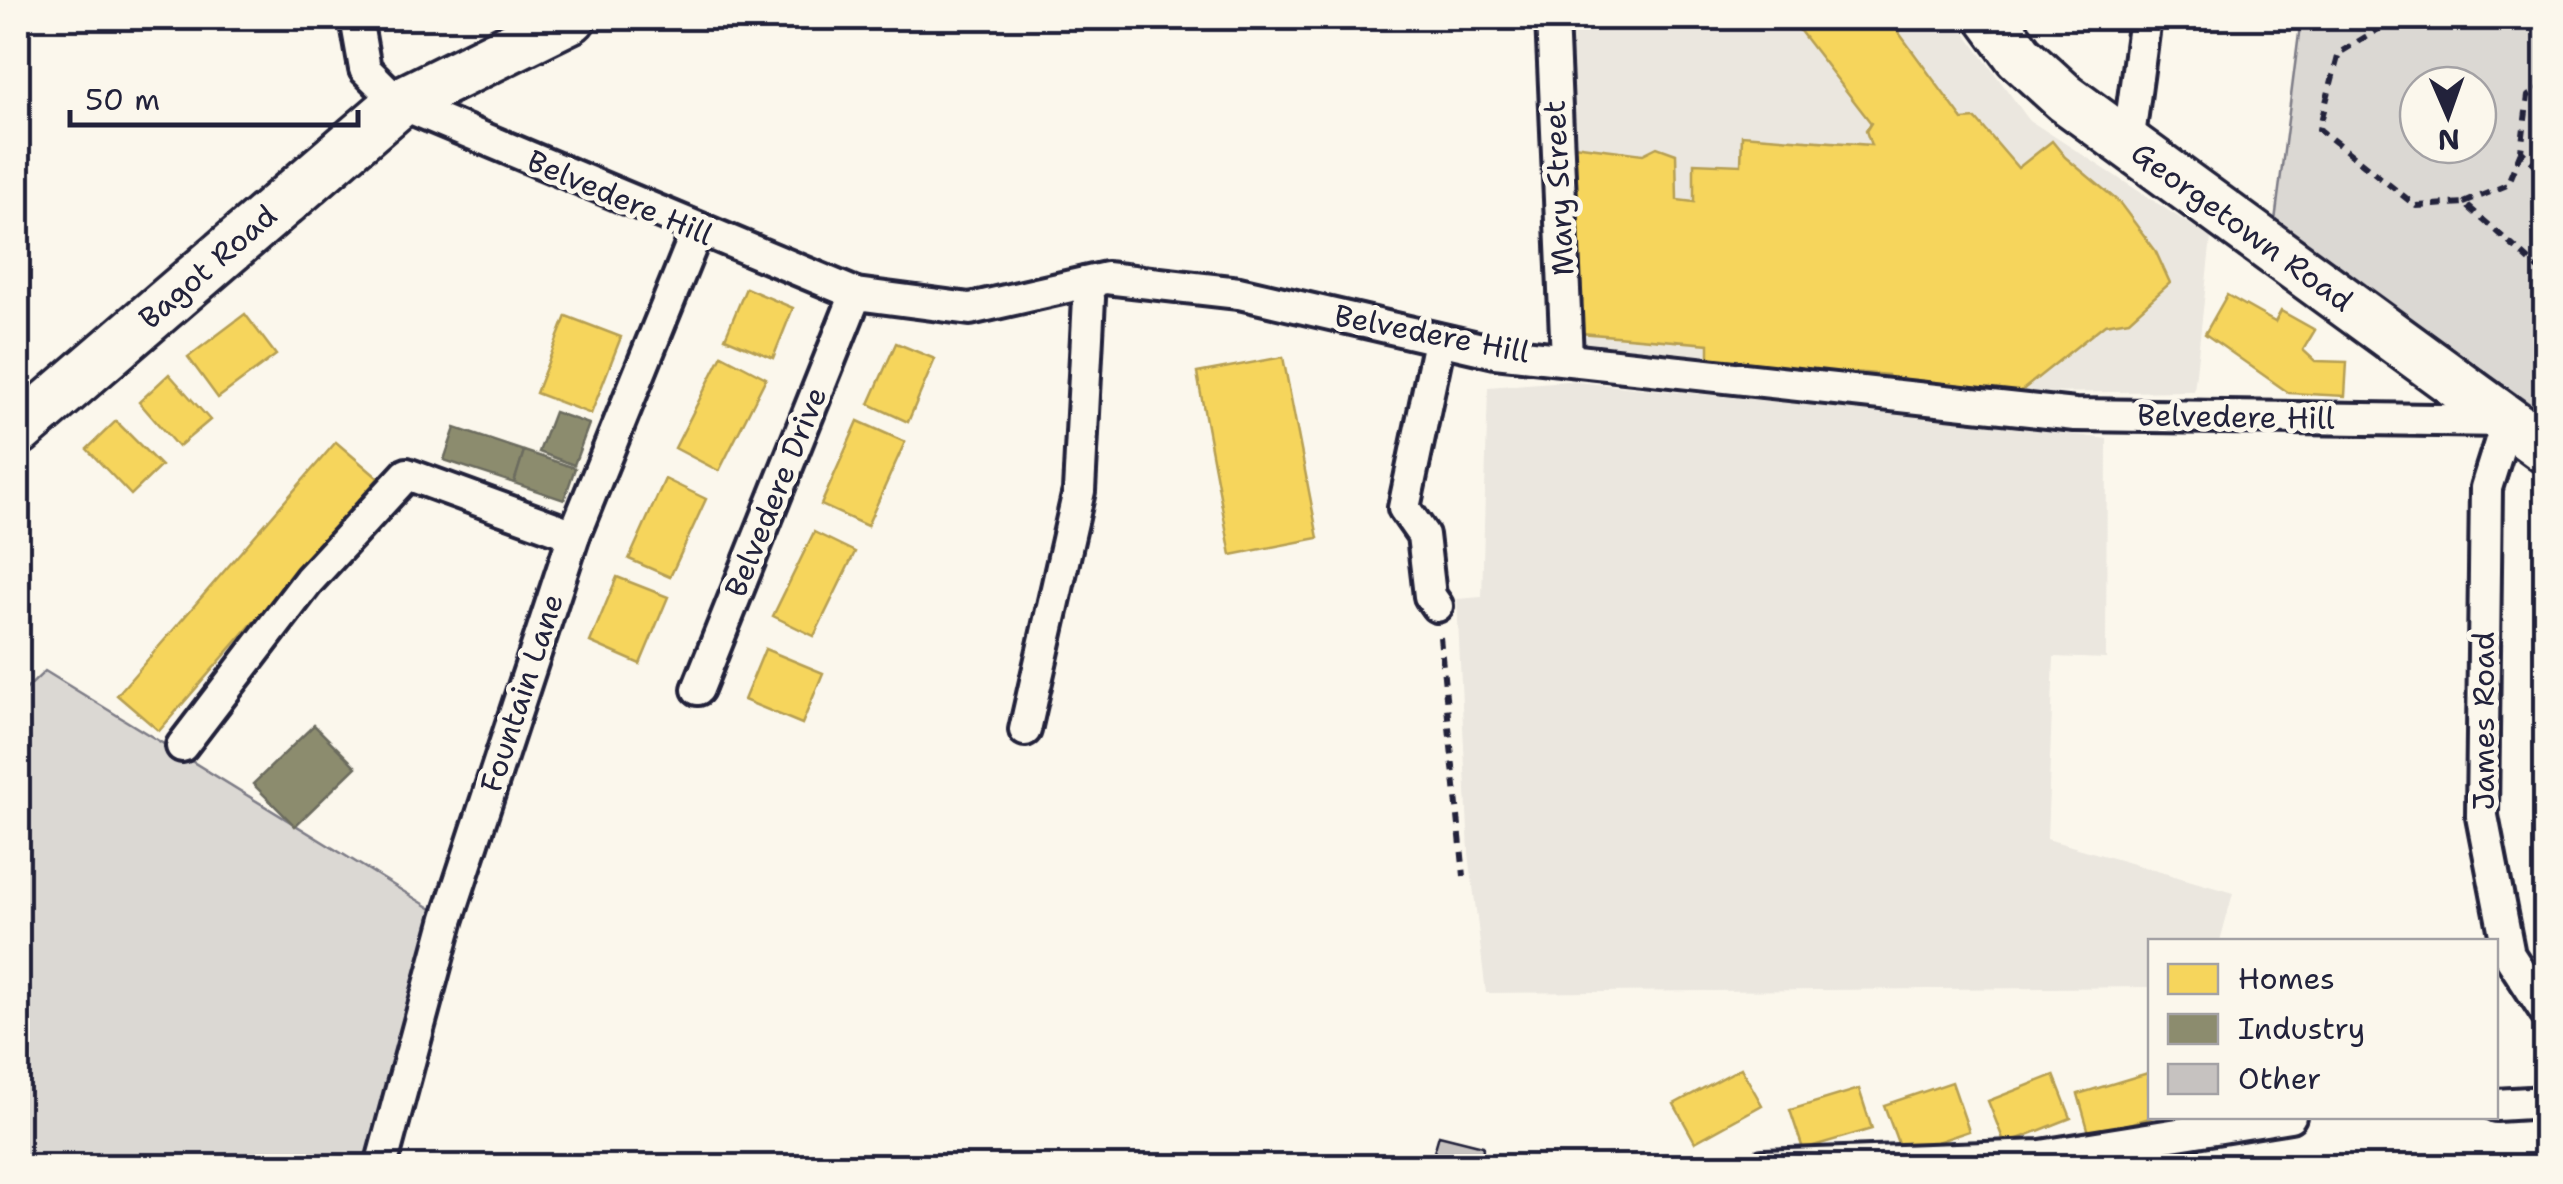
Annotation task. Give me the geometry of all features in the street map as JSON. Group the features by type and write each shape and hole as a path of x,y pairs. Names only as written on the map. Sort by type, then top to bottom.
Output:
{"main road":[{"path":"399,103 572,18"},
{"name":"Georgetown Road","path":"1991,18 2019,56 2065,98 2546,449"},
{"name":"Bagot Road","path":"20,426 399,103"}],"street":[{"path":"356,18 365,69 399,103"},
{"name":"Mary Street","path":"1552,18 1567,358"},
{"path":"2128,144 2145,18"},
{"name":"Belvedere Hill","path":"399,103 697,231 856,294 970,308 1106,278 1239,293 1439,341 2074,415 2507,421"},
{"name":"Fountain Lane","path":"381,1166 448,918 574,534 697,231"},
{"path":"1025,730 1078,491 1090,298 1086,283"},
{"name":"Belvedere Drive","path":"698,689 856,294"},
{"path":"1437,606 1430,596 1424,535 1404,508 1439,341"},
{"name":"James Road","path":"2507,421 2486,488 2482,816 2509,955 2546,1012"},
{"path":"182,746 309,580 407,474 574,534"},
{"path":"2498,1105 2546,1102"},
{"path":"1763,1166 2041,1156 2271,1119"}],"path":[{"path":"2397,18 2339,53 2319,129 2416,206 2464,203 2508,185 2522,151 2528,96 2546,85"},
{"path":"2440,18 2546,25"},
{"path":"2522,151 2546,176"},
{"path":"2464,203 2546,275"},
{"path":"1437,606 1464,876"}],"shaded area":[{"path":"1569,18 1954,18 2029,120 2211,238 2194,391 2034,393 1579,342"},
{"path":"2301,18 2545,18 2545,415 2275,221"},
{"path":"1567,381 1965,420 2107,439 2106,659 2054,657 2047,839 2233,893 2221,939 2148,939 2148,987 1486,993 1469,853 1457,599 1482,597 1488,387"},
{"path":"45,671 437,912 369,1166 18,1166 18,697"}],"building: Homes":[{"path":"1790,18 1888,18 1963,120 1976,119 2018,168 2052,141 2065,157 2119,202 2155,250 2170,283 2129,320 2105,324 2020,392 1890,381 1888,375 1855,372 1854,379 1709,363 1709,344 1569,332 1565,144 1643,154 1657,147 1676,154 1677,200 1694,202 1694,163 1741,165 1742,135 1871,145 1866,131 1871,123"},
{"path":"746,288 793,308 773,358 725,338"},
{"path":"2227,295 2275,322 2281,311 2315,330 2303,350 2315,361 2347,362 2345,396 2289,393 2205,334"},
{"path":"245,314 276,355 218,398 188,357"},
{"path":"566,316 621,337 591,414 536,393"},
{"path":"896,343 935,359 908,422 869,404"},
{"path":"722,355 766,378 719,471 675,448"},
{"path":"1283,357 1318,538 1231,555 1197,373"},
{"path":"169,374 210,420 178,447 139,402"},
{"path":"116,421 161,466 131,495 87,449"},
{"path":"858,421 905,442 867,526 821,505"},
{"path":"336,442 378,478 159,731 117,695"},
{"path":"665,479 706,499 670,577 629,559"},
{"path":"814,532 855,552 814,636 773,616"},
{"path":"617,577 668,597 640,664 590,642"},
{"path":"765,649 823,673 802,724 744,700"},
{"path":"1741,1068 1762,1105 1695,1142 1674,1104"},
{"path":"2148,1073 2148,1118 2090,1136 2078,1094"},
{"path":"2054,1075 2071,1118 2005,1144 1988,1101"},
{"path":"1952,1082 1969,1131 1902,1154 1884,1105"},
{"path":"1859,1089 1872,1129 1803,1149 1790,1110"},
{"path":"1682,1156 1682,1166 1644,1166 1644,1157"}],"building: Industry":[{"path":"554,412 589,424 574,465 539,452"},
{"path":"455,428 524,451 514,483 444,460"},
{"path":"524,451 575,468 564,500 514,483"},
{"path":"314,725 356,767 295,826 253,784"}],"building: Other":[{"path":"1439,1135 1483,1146 1482,1166 1430,1166"}]}
